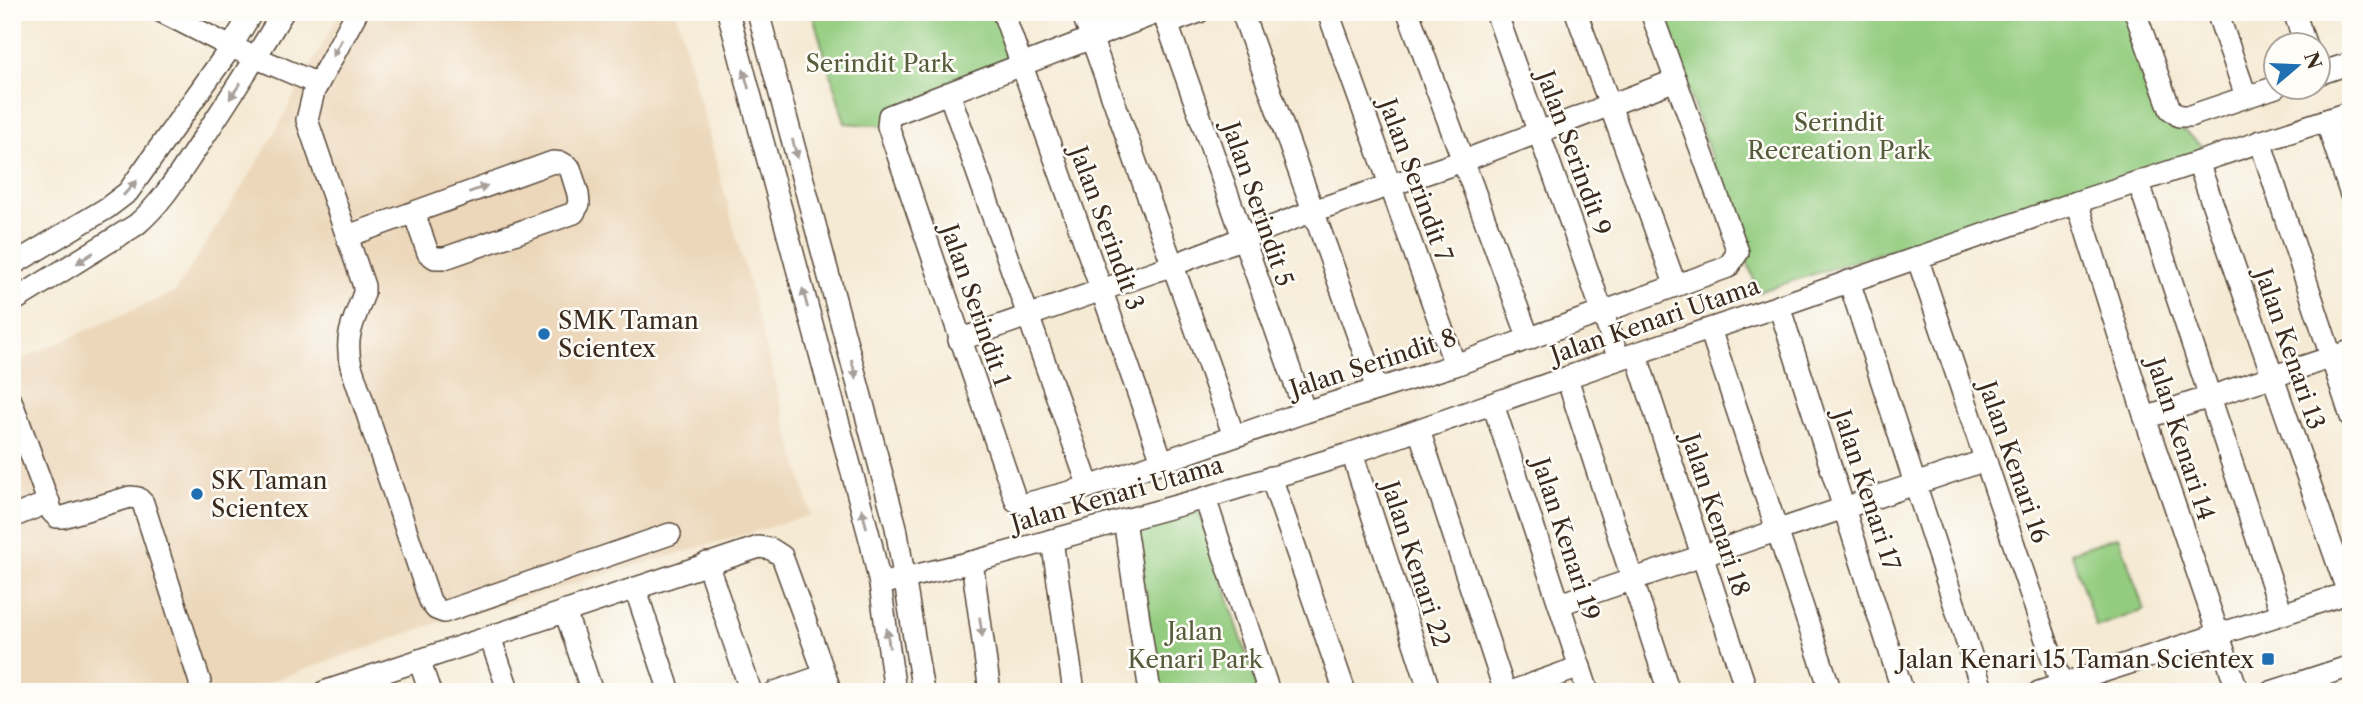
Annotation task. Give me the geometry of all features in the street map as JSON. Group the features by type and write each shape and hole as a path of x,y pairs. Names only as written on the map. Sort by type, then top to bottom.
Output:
{"street":[{"path":"162,12 231,47 318,84"},
{"path":"12,265 107,208 128,192 148,168 252,12"},
{"path":"12,302 148,215 168,190 283,12"},
{"path":"356,12 310,99 307,120 364,286 349,334 347,349 351,366 430,601 436,609 444,612 670,534"},
{"path":"728,12 880,584 895,692"},
{"path":"758,12 896,527 923,692"},
{"name":"Jalan Serindit 3","path":"1003,12 1162,461"},
{"path":"1082,12 1234,436"},
{"path":"1089,487 949,93 1091,37 1163,16 1199,12"},
{"path":"1242,12 1377,388"},
{"name":"Jalan Serindit 7","path":"1328,12 1455,365"},
{"path":"1408,12 1529,339"},
{"name":"Jalan Serindit 9","path":"1496,12 1603,311 1628,356"},
{"path":"1576,12 1675,284"},
{"path":"960,340 1172,265 1313,211 1463,161 1676,80 1651,12"},
{"path":"2135,12 2170,109 2179,116 2190,116 2262,91"},
{"path":"2217,12 2246,96"},
{"path":"2294,12 2301,32"},
{"name":"Jalan Serindit 5","path":"1163,16 1305,412"},
{"path":"2332,69 2351,63"},
{"name":"Jalan Serindit 8","path":"1016,501 1026,504 1089,487 1377,388 1455,365 1728,267 1738,252 1676,80"},
{"name":"Jalan Serindit 1","path":"949,93 897,111 889,116 888,126 1016,501"},
{"name":"Jalan Kenari Utama","path":"880,584 972,562 1205,498 1352,453 2077,202 2351,112"},
{"path":"2326,120 2351,195"},
{"path":"2260,141 2341,354 2351,416"},
{"path":"348,236 553,162 570,168 579,204 574,213 445,258 435,258 428,253 414,213"},
{"name":"Jalan Kenari 13","path":"2198,162 2349,592"},
{"path":"2139,183 2282,614"},
{"name":"Jalan Kenari 14","path":"2077,202 2145,418 2238,692"},
{"name":"Jalan Kenari 16","path":"1917,257 2061,684"},
{"path":"1849,281 1983,692"},
{"name":"Jalan Kenari 17","path":"1779,306 1903,692"},
{"path":"1710,328 1831,692"},
{"path":"2145,418 2341,354"},
{"name":"Jalan Kenari 18","path":"1628,356 1702,557 1747,692"},
{"path":"1567,378 1669,692"},
{"path":"12,404 52,512 57,517 130,497 138,498 143,503 200,682 200,692"},
{"name":"Jalan Kenari 19","path":"1493,404 1588,692"},
{"path":"1419,430 1508,692 1580,667"},
{"name":"Jalan Kenari 22","path":"1352,453 1430,692"},
{"path":"1560,604 1986,460"},
{"path":"1272,477 1346,692"},
{"path":"1205,498 1269,692"},
{"path":"12,517 49,502"},
{"path":"1124,520 1150,692"},
{"path":"1052,540 1074,692"},
{"path":"324,692 347,688 419,660 759,547 771,549 782,556 828,683 775,692"},
{"path":"972,562 990,692"},
{"path":"707,564 751,692"},
{"path":"635,588 670,692"},
{"path":"2039,692 2349,592"},
{"path":"565,611 592,692"},
{"path":"490,637 509,692"},
{"path":"419,660 430,692"},
{"path":"2271,692 2351,666"}],"shaded area":[{"name":"SMK Taman Scientex","path":"340,12 676,12 811,515 428,626 241,692 12,692 12,363 175,292 263,154"}],"green space":[{"name":"Serindit Park","path":"812,12 1003,12 1022,66 888,126 845,123"},
{"name":"Serindit Recreation Park","path":"1661,12 2139,12 2179,127 2206,149 1758,292"},
{"name":"Jalan Kenari Park","path":"1199,510 1259,692 1155,692 1144,603 1147,593 1136,579 1134,557 1138,532 1160,515"},
{"path":"2119,536 2144,610 2096,627 2071,552"}],"place":[{"name":"SMK Taman Scientex","path":"544,334"},
{"name":"SK Taman Scientex","path":"197,494"},
{"name":"Jalan Kenari 15 Taman Scientex","path":"2268,659"}]}
